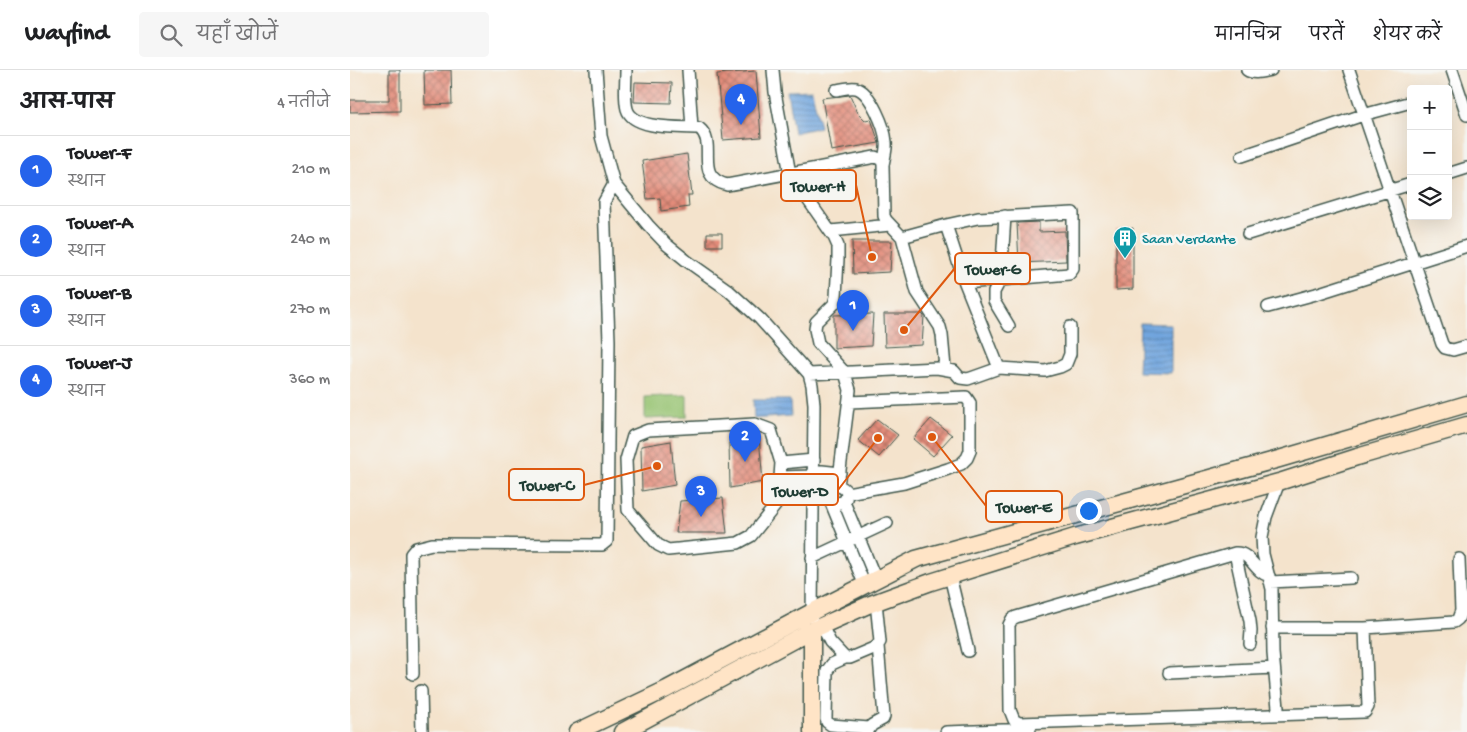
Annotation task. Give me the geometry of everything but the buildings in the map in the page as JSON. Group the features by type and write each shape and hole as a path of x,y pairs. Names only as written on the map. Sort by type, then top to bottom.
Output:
{"street":[{"path":"596,70 601,136 614,184 666,244 728,290 760,319 809,374 814,404 812,612 817,628 812,732"},
{"path":"626,70 627,108 630,115 635,120 647,124 699,128 704,132 712,180 718,183 727,186 875,157 882,160 886,220 902,237 917,292 940,327 946,368"},
{"path":"688,70 692,128"},
{"path":"773,70 775,92 790,174 831,231 838,246 836,297 834,304 816,322 815,329 818,342 845,373 850,390 840,473 840,496 853,539 870,583"},
{"path":"1247,70 1250,72 1272,70"},
{"path":"1349,70 1442,344 1445,348 1453,350 1467,346"},
{"path":"1452,70 1467,115"},
{"path":"836,90 855,88 860,90 877,112 884,129 886,144 883,166"},
{"path":"1242,156 1364,115 1407,103"},
{"path":"1452,173 1467,168"},
{"path":"413,674 411,554 416,548 432,544 602,545 606,541 609,341 604,202 614,184"},
{"path":"1248,234 1407,185"},
{"path":"902,237 978,218 1073,213 1073,269 1069,274 965,284"},
{"path":"1005,216 1000,280 994,292 994,301 1009,326"},
{"path":"831,231 890,225"},
{"path":"946,225 965,284 999,368"},
{"path":"1268,307 1316,294 1467,246"},
{"path":"960,378 968,379 999,368 1045,371 1066,364 1070,354 1070,327"},
{"path":"809,374 946,368 954,371 960,378 970,403 970,451 967,458 961,464 904,483 840,496"},
{"path":"849,402 966,396"},
{"path":"577,732 666,689 916,559 1279,459 1467,404"},
{"path":"755,424 771,430 781,462 775,506 751,536 738,543 668,550 658,545 628,510 626,460 633,436 648,430 755,424"},
{"path":"622,732 817,628 876,602 950,576 1075,537 1280,482 1467,425"},
{"path":"781,462 840,473"},
{"path":"780,476 814,468"},
{"path":"1276,714 1278,708 1274,668 1272,590 1263,554 1262,537 1266,517 1280,482"},
{"path":"812,558 887,523"},
{"path":"1236,553 1250,621 1250,644"},
{"path":"1351,578 1270,579 1260,572 1246,555 1236,553 1012,619 1009,625 1012,716 1019,723 1367,711 1365,628"},
{"path":"1272,628 1365,628 1454,622 1458,619 1461,611 1459,559"},
{"path":"950,576 968,651"},
{"path":"876,602 884,716 880,722 868,730 831,725 826,719 827,671 829,666 878,646"},
{"path":"817,628 845,658"},
{"path":"1169,673 1274,668"},
{"path":"421,691 422,732"},
{"path":"946,732 1036,729"}],"green space":[{"path":"687,395 687,417 645,419 645,397"}],"water":[{"path":"812,90 820,127 794,133 787,91"},
{"path":"1140,323 1171,324 1171,373 1138,372"},
{"path":"753,400 790,400 791,416 754,419"}],"place":[{"name":"Tower-J","path":"741,125"},
{"name":"Tower-H","path":"872,257"},
{"name":"Saan Verdante","path":"1125,259"},
{"name":"Tower-G","path":"904,330"},
{"name":"Tower-F","path":"853,331"},
{"name":"Tower-E","path":"932,437"},
{"name":"Tower-D","path":"878,438"},
{"name":"Tower-A","path":"745,462"},
{"name":"Tower-C","path":"657,466"},
{"name":"Tower-B","path":"701,517"}]}
